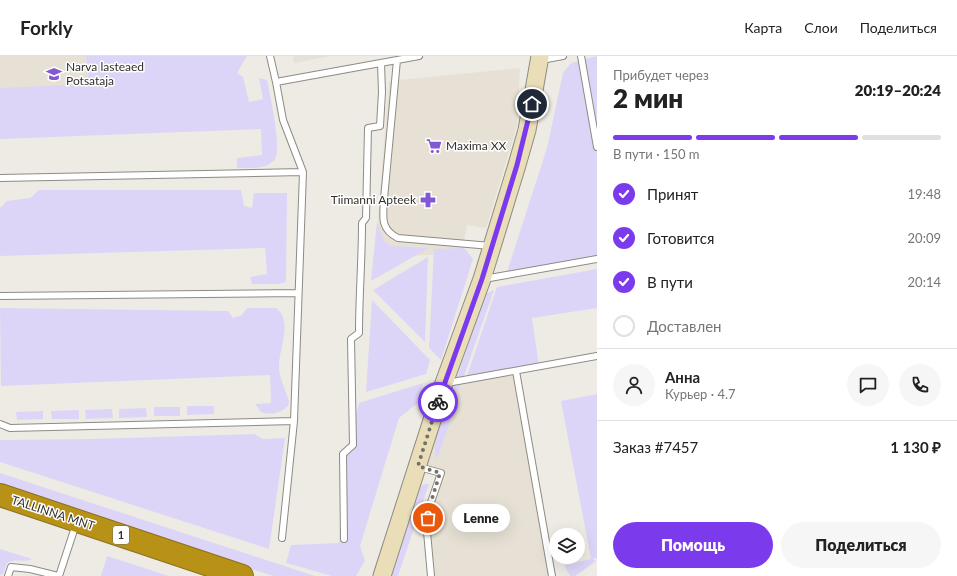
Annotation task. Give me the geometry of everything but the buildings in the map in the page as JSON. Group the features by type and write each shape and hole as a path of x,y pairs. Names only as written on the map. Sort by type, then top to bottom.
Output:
{"highway":[{"name":"TALLINNA MNT","path":"0,495 75,527 199,576"},
{"name":"TALLINNA MNT","path":"0,511 75,527 242,576"}],"street":[{"path":"382,576 444,383 482,279 527,130 540,58"}],"lane":[{"path":"270,56 283,120 303,172 294,420 282,538"},
{"path":"276,82 419,56"},
{"path":"540,58 563,56"},
{"path":"581,56 597,147"},
{"path":"397,60 384,199 383,216 385,229 388,233 398,238 492,246"},
{"path":"344,539 343,454 354,445 351,339 359,333 359,288 361,275 362,223 366,218 368,128 380,126 382,92 381,63"},
{"path":"0,178 303,172"},
{"path":"482,279 597,259"},
{"path":"0,296 298,293"},
{"path":"444,383 597,356"},
{"path":"516,371 552,576"},
{"path":"0,424 10,428 294,420"},
{"path":"418,466 440,473 430,505 427,532 432,576"},
{"path":"8,576 11,567 30,569 58,576 75,527"}],"shaded area":[{"name":"Narva lasteaed Potsataja","path":"0,56 104,56 111,92 0,95"},
{"path":"86,56 247,56 237,73 243,77 249,102 263,99 259,78 267,80 276,133 277,153 275,159 272,163 263,167 237,168 237,158 262,155 261,129 0,139 0,88 89,84"},
{"path":"293,56 331,56 294,63"},
{"path":"597,56 597,259 506,275 547,148 563,73 571,63"},
{"path":"520,68 517,126 486,228 467,225 462,253 375,258 389,81"},
{"path":"39,190 241,190 244,206 252,208 254,193 287,193 286,282 278,284 252,284 250,277 267,274 265,248 0,256 0,208 7,201 30,198"},
{"path":"377,222 384,241 391,246 429,248 371,281"},
{"path":"464,248 473,259 441,360 429,348 434,249"},
{"path":"428,257 425,342 373,290"},
{"path":"597,269 597,308 532,318 539,366 466,379 497,287"},
{"path":"494,290 459,390 456,390 454,386 485,294"},
{"path":"372,300 430,360 426,374 366,392"},
{"path":"0,308 228,311 233,318 242,315 247,308 276,308 284,320 285,328 279,368 289,402 288,406 278,412 268,413 261,412 255,404 271,403 270,375 1,386"},
{"path":"516,371 552,576 431,576 427,532 440,473 418,466 444,383"},
{"path":"423,383 418,403 399,418 360,546 365,561 356,576 332,576 286,563 291,545 339,543 343,470 359,403"},
{"path":"597,394 597,558 593,559 596,561 575,576 570,576 564,565 585,564 585,560 591,559 561,401"},
{"path":"187,406 214,406 214,414 187,415"},
{"path":"154,407 180,407 180,416 154,416"},
{"path":"146,408 147,417 119,418 119,409"},
{"path":"454,408 437,459 435,455 435,442 438,429 446,414"},
{"path":"112,409 113,418 86,419 85,410"},
{"path":"79,410 79,419 52,419 51,411"},
{"path":"43,411 43,419 17,420 16,412"},
{"path":"254,434 263,439 285,438 269,549 0,462 0,440"},
{"path":"0,473 315,576 273,576 0,486"},
{"path":"429,484 398,576 392,576 418,494 421,486"},
{"path":"0,549 32,559 7,563 3,574 0,575"},
{"path":"107,556 169,576 101,576"}],"way so far":[{"path":"428,518 430,505 440,473 418,466 438,402"}],"place":[{"name":"Narva lasteaed Potsataja","path":"54,74"},
{"name":"Maxima XX","path":"434,146"},
{"name":"Tiimanni Apteek","path":"428,200"},
{"name":"Lenne","path":"428,518"}],"route":[{"path":"438,402 482,279 517,165 527,130 532,104"}]}
